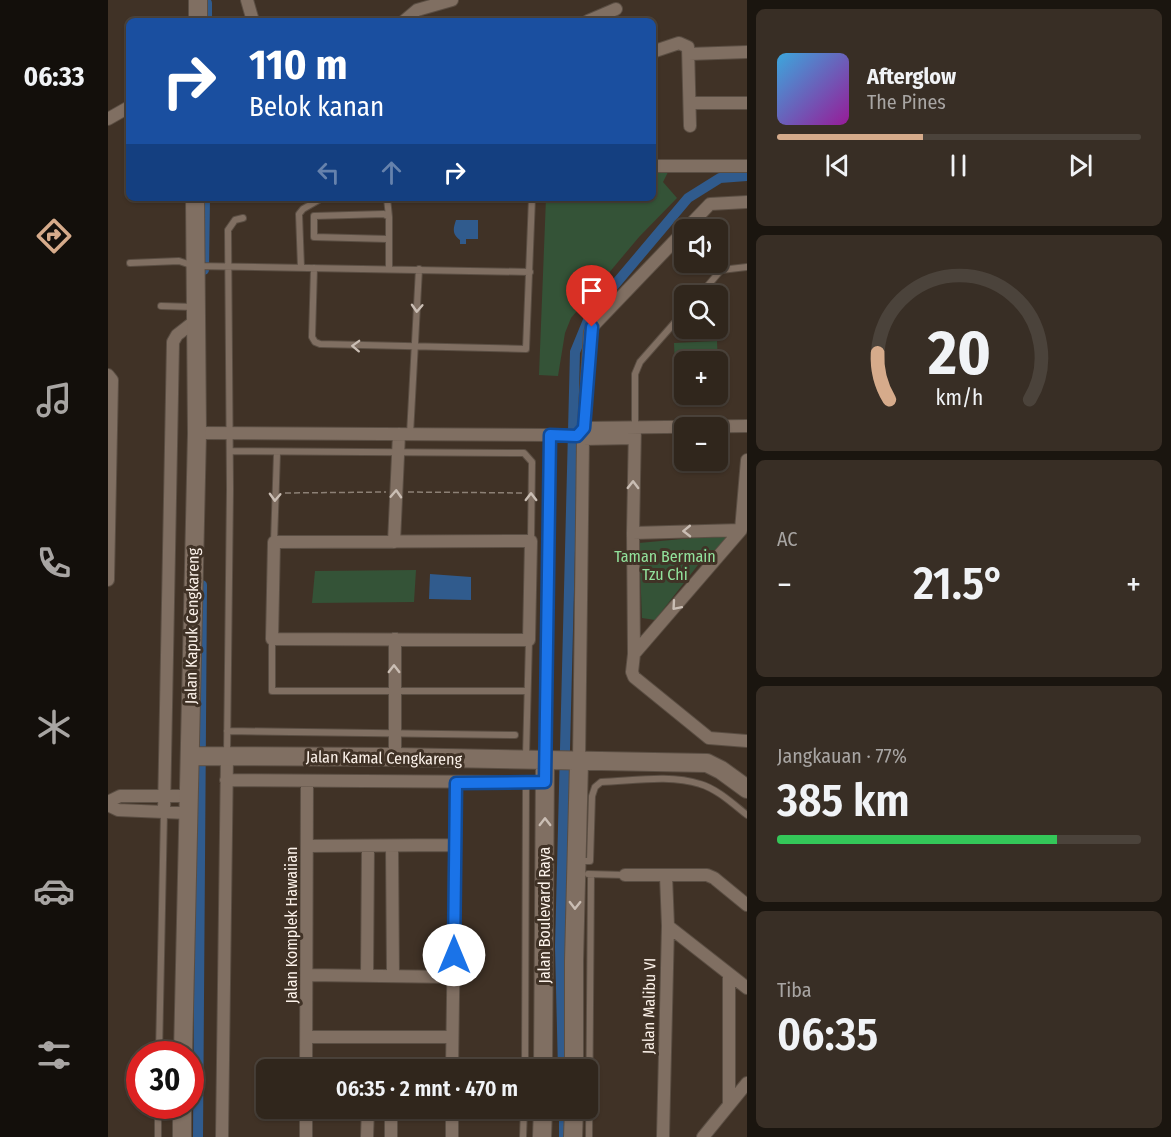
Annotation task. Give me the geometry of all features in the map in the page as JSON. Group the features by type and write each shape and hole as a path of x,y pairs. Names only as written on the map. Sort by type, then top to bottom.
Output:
{"street":[{"path":"198,0 198,18"},
{"path":"247,0 252,18"},
{"path":"408,18 417,10 452,0"},
{"path":"595,18 616,9"},
{"path":"656,51 680,43 688,46 690,126"},
{"path":"689,54 747,52"},
{"path":"691,103 747,103"},
{"path":"108,119 126,109"},
{"path":"656,166 747,166"},
{"name":"Jalan Kapuk Cengkareng","path":"183,1041 188,804 192,757 204,434 195,314 195,201"},
{"path":"696,219 712,203 747,202"},
{"path":"562,761 579,435 592,327 674,241"},
{"path":"164,818 173,342 195,314"},
{"path":"108,375 112,380 108,580"},
{"path":"204,434 579,435 747,426"},
{"path":"634,433 634,654 632,672 634,677 709,738 747,741"},
{"path":"394,542 398,453 404,434"},
{"path":"634,654 741,530 747,460"},
{"path":"633,533 741,530"},
{"path":"531,541 529,640 272,639 274,542 531,541"},
{"path":"394,639 395,757"},
{"name":"Jalan Kamal Cengkareng","path":"192,757 395,757 562,761 659,771 706,763 722,770 747,789"},
{"path":"220,757 226,780 222,1137"},
{"name":"Jalan Boulevard Raya","path":"542,1059 535,997 546,959 545,782 562,761 585,811 571,960 574,1059"},
{"path":"226,780 526,782"},
{"name":"Jalan Komplek Hawaiian","path":"306,1059 307,781"},
{"path":"452,1059 456,783"},
{"path":"164,795 188,804 164,818 118,810 108,804 120,796 164,795"},
{"path":"308,846 455,845"},
{"path":"367,976 368,847"},
{"path":"392,847 393,976"},
{"path":"625,875 707,875 747,905"},
{"name":"Jalan Malibu VI","path":"663,1137 668,926 666,876"},
{"path":"668,926 747,988"},
{"path":"546,959 571,960"},
{"path":"729,974 729,1105"},
{"path":"307,975 454,977"},
{"path":"306,1037 452,1037"},
{"path":"703,1137 747,1083"},
{"path":"182,1137 183,1119"},
{"path":"306,1119 306,1137"},
{"path":"367,1137 368,1119"},
{"path":"391,1119 391,1137"},
{"path":"452,1119 452,1137"},
{"path":"542,1137 543,1119"},
{"path":"573,1137 574,1119"}],"lane":[{"path":"301,267 299,214 317,201"},
{"path":"387,201 388,269"},
{"path":"314,268 312,337 315,342 526,349 532,201"},
{"path":"388,218 384,214 318,215 314,216 313,225 314,237 318,238 388,239"},
{"path":"220,757 227,731 230,451 228,230 235,220 243,218"},
{"path":"130,263 179,261 196,266 530,272"},
{"path":"708,285 721,270 747,267"},
{"path":"404,434 415,347 419,269"},
{"path":"161,306 195,314"},
{"path":"634,433 635,374 640,362 674,323"},
{"path":"554,435 562,761"},
{"path":"230,451 521,453 528,455 531,462 531,541"},
{"path":"274,542 277,453"},
{"path":"272,639 272,691 527,691"},
{"path":"525,760 529,640"},
{"path":"227,731 515,735"},
{"path":"585,811 594,790 601,782 659,771 701,784 747,814"},
{"path":"527,1059 535,997 526,782 545,782"},
{"path":"159,1041 164,818"},
{"path":"588,1059 580,870 625,875"},
{"path":"158,1119 158,1137"},
{"path":"523,1137 524,1119"},
{"path":"589,1119 589,1137"}],"green space":[{"path":"656,172 668,172 663,182 677,198 639,237 571,318 565,333 558,376 539,375 546,201 656,201"},
{"path":"717,341 717,351 674,351 674,343"},
{"name":"Taman Bermain Tzu Chi","path":"725,535 726,545 698,565 655,620 642,618 639,543"},
{"path":"416,570 414,602 312,603 315,571"}],"water":[{"path":"456,220 478,220 478,239 466,239 466,244 460,244 454,231"},
{"path":"430,574 471,577 471,600 429,599"}],"waterway":[{"path":"207,3 207,18"},
{"path":"563,1059 560,947 575,352 591,313 688,198 720,178 747,176"},
{"path":"204,270 205,201"},
{"path":"198,1137 202,585"},
{"path":"564,1119 564,1137"}],"route":[{"path":"454,955 456,783 545,782 550,435 577,436 584,428 592,327"}]}
